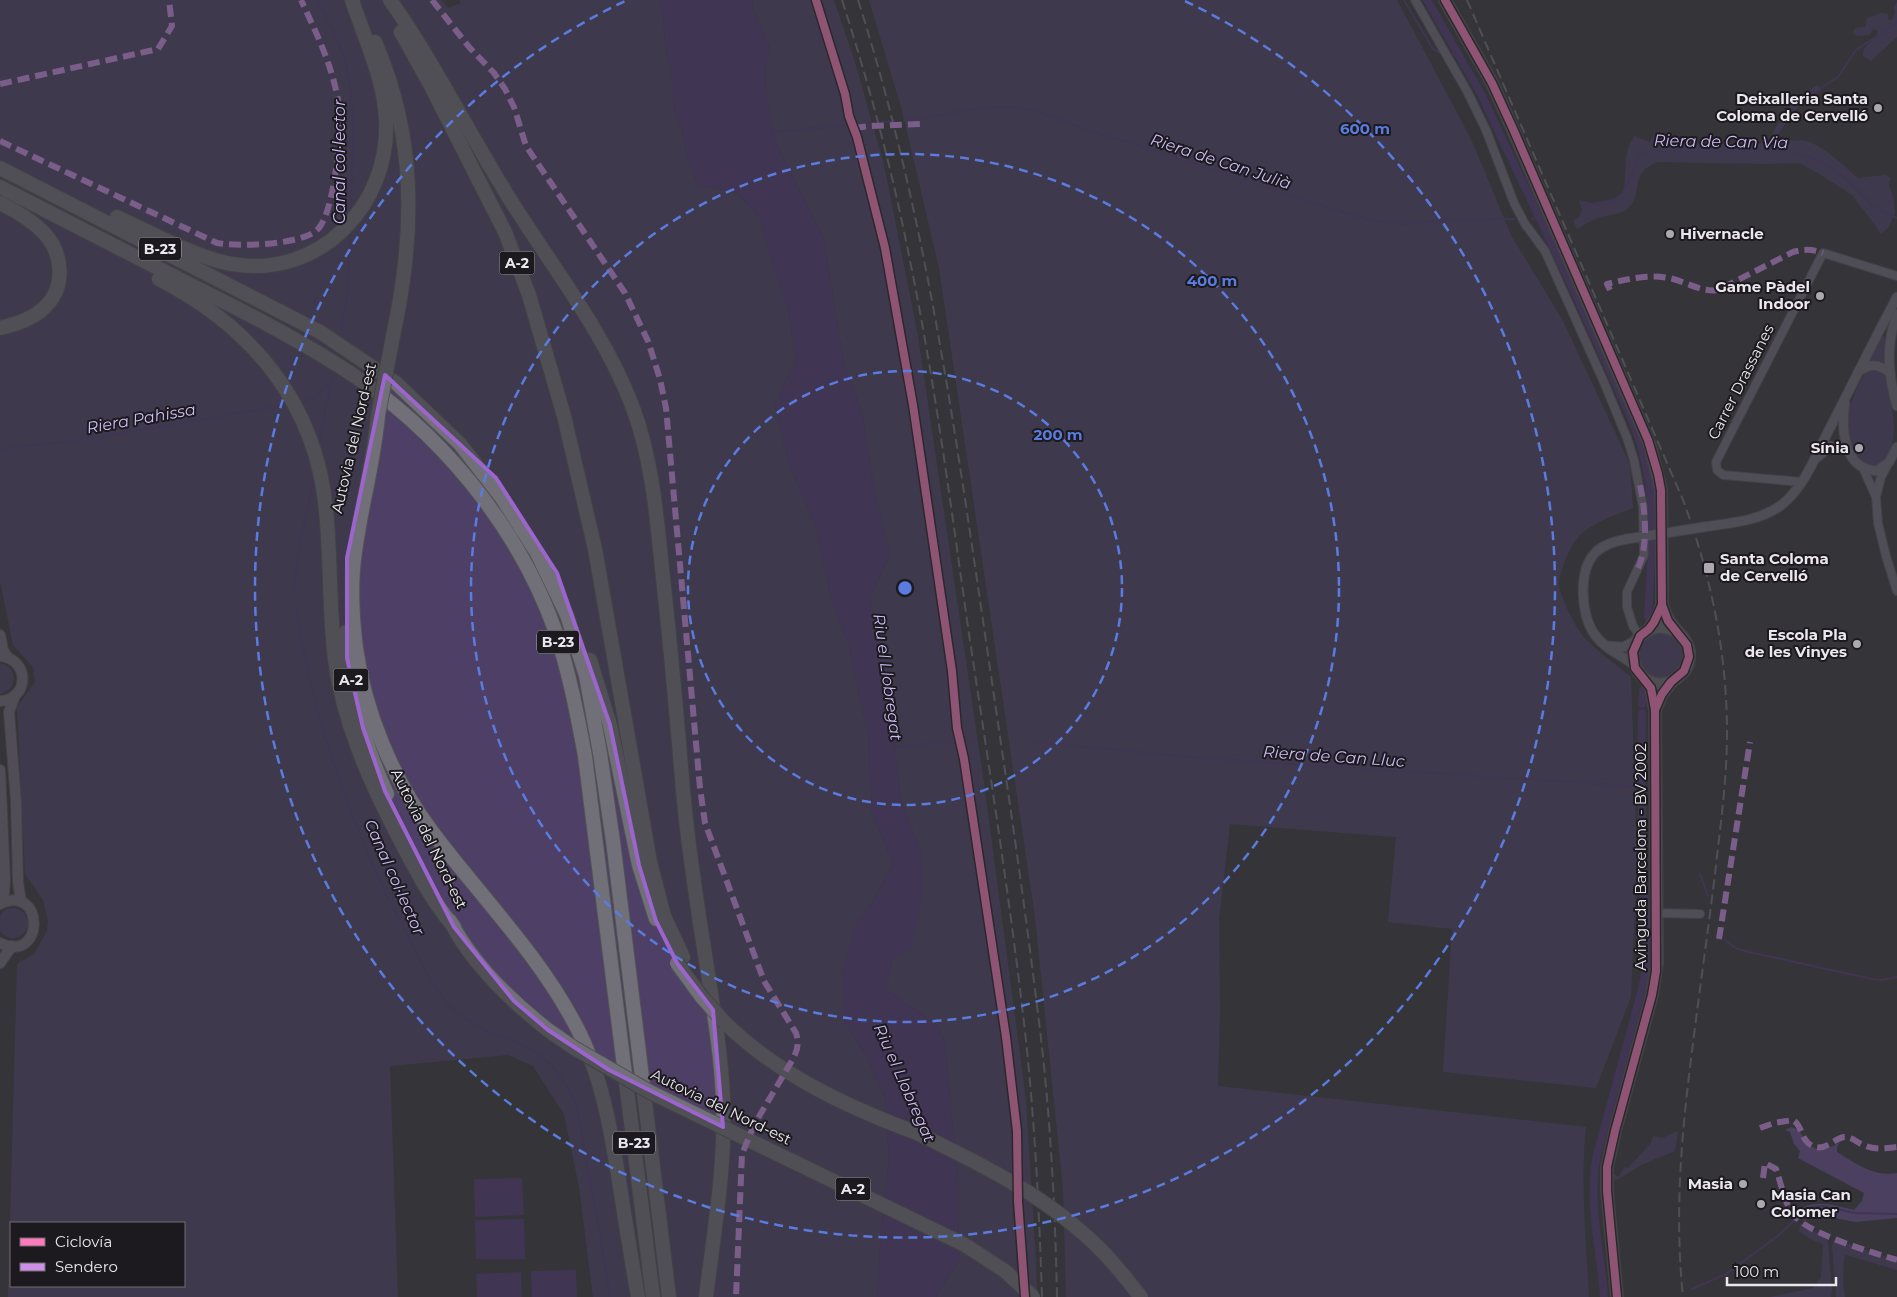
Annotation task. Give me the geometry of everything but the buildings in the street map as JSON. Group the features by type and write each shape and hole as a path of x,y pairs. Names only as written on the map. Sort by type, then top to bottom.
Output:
{"highway":[{"path":"34,185 94,207 207,257 233,264 255,266 286,263 315,250 337,236 354,219 364,205 380,171 385,146 386,120 379,81 353,0"},
{"name":"Autovia del Nord-est","path":"353,0 368,26 385,65 401,121 407,154 409,193 408,230 399,306 378,415 369,441 353,513 347,558 344,607 347,658 352,688 363,728 385,791 454,927 477,960 530,1016 581,1053 650,1092 965,1244 1005,1271 1033,1297"},
{"name":"A-2","path":"380,0 431,86 505,232 529,295 564,416 595,548 650,862 664,916 680,960 705,989 727,1020 759,1048 809,1076 880,1111 917,1133 1006,1178 1048,1205 1102,1251 1141,1297"},
{"path":"390,0 437,74 465,125 512,202 601,343 628,395 641,433 649,466 657,520 675,689 684,804 696,899 718,1036 723,1100 722,1160 706,1297"},
{"name":"B-23","path":"0,168 320,332 352,352 410,394 460,444 502,498 537,553 567,615 586,676 613,840 669,1297"},
{"name":"B-23","path":"0,188 255,317 346,370 399,410 437,445 469,481 496,517 528,570 554,629 573,689 586,756 653,1297"},
{"path":"0,196 188,295 224,321 251,345 263,357 290,397 298,410 310,439 321,478 328,534 330,602 335,662 344,702 366,768 390,820 425,888 454,927"},
{"path":"0,203 25,217 43,232 54,246 60,269 57,288 45,307 27,319 0,328"},
{"name":"A-2","path":"378,415 376,445 354,554 351,604 356,650 380,736 407,793 429,828 534,957 561,998 577,1028 595,1072 606,1111 638,1297"},
{"path":"460,444 478,458 496,478 534,534 558,574 593,668 610,725 638,865 656,921 680,960"}],"main road":[{"path":"1445,0 1504,108 1650,446 1661,490 1662,605 1668,621 1687,645 1689,661 1683,674 1670,682 1657,684 1646,680"},
{"path":"1655,710 1651,688 1634,665 1633,652 1642,635 1658,616 1662,605"},
{"path":"1642,635 1662,627 1677,632"},
{"path":"0,634 4,657 17,664 22,674 21,686 9,712 16,801 20,902"},
{"path":"1655,710 1670,682"},
{"path":"0,701 15,696"},
{"name":"Avinguda Barcelona - BV 2002","path":"1617,1297 1607,1174 1611,1148 1652,995 1657,963 1655,710"},
{"path":"0,770 4,847 4,893 1,903"},
{"path":"0,943 12,946 22,944 31,936 35,927 31,911 20,902 8,901 1,903"},
{"path":"0,963 12,946"}],"street":[{"path":"1415,0 1467,91 1486,130 1514,203 1525,224 1545,251 1627,438 1638,475 1643,508 1644,555 1628,592 1627,607 1633,626 1642,635 1622,647 1608,646"},
{"name":"Carrer Drassanes","path":"1802,482 1723,475 1717,470 1716,462 1823,253 1897,276"},
{"path":"1634,665 1594,634 1588,622 1584,598 1584,576 1588,562 1598,549 1610,543 1741,522 1768,513 1782,504 1802,482 1897,297"},
{"path":"1897,314 1890,344 1890,372 1897,406"},
{"path":"1858,371 1869,365 1876,365 1882,366 1890,372"},
{"path":"1847,395 1843,426 1848,450 1855,462 1863,468 1877,471 1889,462"},
{"path":"1812,462 1830,446 1848,450"},
{"path":"1897,448 1881,477 1876,497 1878,523 1897,591"},
{"path":"1863,468 1876,497"},
{"path":"1656,913 1700,914"}],"highlighted area":[{"path":"385,375 496,478 557,573 610,725 639,865 656,921 677,963 713,1010 723,1127 609,1070 548,1030 514,1001 454,927 385,791 363,728 347,658 347,558"}],"shaded area":[{"path":"0,0 442,0 448,8 461,3 459,0 659,0 663,15 665,42 672,79 672,100 676,117 682,130 686,153 697,184 737,193 760,218 767,248 789,314 796,363 785,381 775,406 788,461 816,528 831,599 848,643 868,734 872,813 893,864 873,901 855,926 844,1020 867,1058 885,1098 889,1160 881,1229 877,1297 593,1297 579,1187 564,1114 533,1066 508,1055 390,1066 398,1297 8,1297 10,1223 10,1287 185,1287 185,1222 10,1222 17,964 34,954 47,931 48,920 43,900 25,874 17,707 35,682 33,667 13,645 0,581"},
{"path":"753,0 834,0 854,59 884,165 918,336 984,783 1026,1100 1037,1297 936,1297 959,1262 958,1180 945,1043 937,1025 886,989 892,960 922,855 901,800 893,730 870,597 890,555 874,489 863,415 843,359 824,239 778,148 767,103 765,71 770,48 752,7"},
{"path":"869,0 1397,0 1471,139 1512,237 1562,319 1630,464 1633,508 1599,522 1577,538 1566,558 1559,585 1565,605 1580,632 1595,648 1631,677 1637,857 1631,997 1596,1088 1443,1072 1452,929 1388,922 1396,837 1230,824 1219,919 1220,1009 1218,1086 1586,1127 1584,1190 1589,1297 1066,1297 1063,1189 1035,917 939,268 902,110"},
{"path":"1897,2 1897,37 1871,61 1863,56 1863,52 1875,38 1878,31 1874,29 1869,35 1857,36 1853,33 1854,30 1865,27 1867,18 1881,13 1888,14 1888,20 1892,20 1895,12 1894,7"},
{"path":"1818,85 1821,90 1806,100 1794,112 1775,140 1778,143 1799,140 1813,143 1834,157 1858,178 1886,175 1890,178 1889,186 1893,196 1895,213 1888,228 1881,234 1852,195 1799,163 1657,162 1643,172 1634,200 1627,209 1620,213 1595,219 1577,229 1574,220 1579,217 1582,210 1579,200 1592,203 1614,199 1624,191 1626,156 1634,136 1650,142 1654,135 1663,134 1700,144 1767,143 1793,103"},
{"path":"1881,336 1886,337 1884,363 1871,360 1870,358"},
{"path":"1871,369 1881,371 1884,374 1894,424 1892,446 1889,453 1882,463 1873,466 1863,462 1853,450 1848,432 1849,413 1854,395 1863,376"},
{"path":"1656,632 1666,632 1680,642 1684,655 1680,668 1674,674 1666,678 1656,678 1642,668 1638,660 1638,650 1648,636"},
{"path":"0,663 11,670 14,681 10,689 0,694"},
{"path":"7,909 19,909 27,917 27,929 19,937 7,937 -1,929 -1,917"},
{"path":"1791,1127 1799,1130 1807,1142 1816,1149 1826,1149 1840,1142 1837,1152 1858,1165 1880,1173 1897,1173 1897,1218 1855,1222 1815,1214 1806,1220 1801,1208 1821,1204 1854,1210 1862,1201 1864,1193 1798,1158 1800,1151 1794,1144 1790,1132 1785,1130"},
{"path":"1678,1131 1675,1151 1641,1165 1617,1180 1613,1179 1613,1174 1619,1177 1624,1167 1628,1168 1651,1143 1653,1136 1662,1138"},
{"path":"1800,1224 1823,1236 1828,1242 1831,1297 1770,1297 1813,1288 1821,1277 1823,1244 1810,1239 1799,1231"},
{"path":"1835,1239 1897,1261 1897,1270 1846,1255 1844,1258 1843,1284 1845,1297 1836,1297 1832,1245"}],"water":[{"name":"Riu el Llobregat","path":"659,0 753,0 752,7 770,48 765,71 767,103 778,148 824,239 843,359 863,415 874,489 890,555 870,597 893,730 901,800 922,855 922,899 911,948 892,960 886,989 937,1025 945,1043 958,1180 959,1263 947,1278 936,1297 877,1297 881,1229 889,1160 885,1098 867,1058 844,1020 842,970 855,926 873,901 893,864 872,813 868,734 848,643 831,599 816,528 788,461 775,406 785,381 796,363 789,314 767,248 760,218 737,193 697,184 686,153 682,130 676,117 672,100 672,79 665,42 663,15"},
{"path":"522,1178 524,1215 475,1217 474,1179"},
{"path":"524,1219 525,1259 476,1259 475,1220"},
{"path":"576,1270 577,1297 532,1297 531,1271"},
{"path":"521,1272 522,1297 477,1297 476,1274"}],"waterway":[{"name":"Canal col·lector","path":"317,0 339,45 346,64 351,91 353,126 351,213"},
{"path":"1404,0 1433,49 1444,55"},
{"path":"1427,0 1481,94 1575,293 1632,420 1641,445 1649,481 1651,504 1652,548 1648,616"},
{"name":"Riera de Can Julià","path":"1766,152 1793,110 1804,99 1838,77 1856,50 1897,23"},
{"path":"1449,55 1459,54"},
{"name":"Riera de Can Julià","path":"924,118 996,107 1028,110 1373,221 1405,224 1448,220 1514,219"},
{"name":"Riera de Can Julià","path":"904,120 918,119"},
{"name":"Riera de Can Julià","path":"772,132 894,121"},
{"name":"Riera de Can Via","path":"1585,206 1615,200 1622,195 1641,152 1793,152 1818,160 1842,175 1873,206 1897,218"},
{"name":"Riera de Can Via","path":"1532,219 1544,216"},
{"name":"Canal col·lector","path":"341,330 348,290 350,230"},
{"name":"Canal col·lector","path":"319,441 332,379"},
{"name":"Riera Pahissa","path":"303,402 313,398 330,384"},
{"name":"Riera Pahissa","path":"0,449 88,439 285,405"},
{"name":"Canal col·lector","path":"294,592 298,553 313,482"},
{"name":"Canal col·lector","path":"296,605 313,691 338,777 389,900 427,973 442,997 459,1014 470,1022 518,1043 541,1056 560,1076 573,1098 580,1124 610,1297"},
{"path":"1642,704 1643,690"},
{"path":"1641,784 1642,713"},
{"name":"Riera de Can Lluc","path":"1036,742 1201,758 1631,786"},
{"name":"Riu el Llobregat","path":"894,747 937,743 974,743"},
{"path":"1604,1297 1594,1208 1594,1172 1645,975 1647,934 1642,857 1642,793"},
{"path":"1700,874 1708,896"},
{"name":"Riera de Can Lluc","path":"1725,940 1735,948 1749,952 1872,979 1882,980 1897,977"},
{"path":"1692,1289 1726,1274 1779,1235 1804,1211 1813,1207 1823,1206 1855,1213 1897,1214"}],"railway":[{"path":"842,0 871,95 895,191 927,350 942,445 1023,1014 1036,1155 1042,1297"},
{"path":"858,0 902,158 920,238 962,479 1020,874 1042,1049 1051,1155 1057,1297"},
{"path":"1467,0 1683,500 1702,557 1720,644 1726,703 1726,769 1715,874 1689,1075 1680,1170 1679,1233 1683,1297"}],"marked path":[{"path":"0,84 158,49 172,26 169,0"},
{"path":"0,141 217,243 240,245 269,244 309,235 317,230 329,206 336,168 339,112 338,100 328,61 301,0"},
{"path":"432,0 469,47 494,73 505,89 514,107 526,146 625,293 648,341 660,379 666,408 700,788 705,823 764,981 796,1033 798,1040 793,1059 754,1125 742,1154 736,1297"},
{"path":"854,128 921,124"},
{"path":"1610,290 1607,284 1646,277 1675,279 1706,290 1718,290 1793,252 1808,250 1823,253"},
{"path":"1638,568 1645,538 1640,485"},
{"path":"1719,939 1750,742"},
{"path":"1760,1128 1774,1123 1793,1120 1798,1125 1806,1141 1813,1146 1823,1147 1840,1138 1847,1137 1873,1148 1897,1147"},
{"path":"1763,1178 1765,1163 1776,1169 1789,1208 1800,1221 1811,1228 1856,1247 1897,1260"}],"cycle path":[{"path":"816,0 845,94 849,116 857,137 885,248 913,405 952,671 957,728 964,759 1006,1037 1017,1131 1018,1201 1025,1297"},
{"path":"1445,0 1492,83 1514,131 1648,440 1661,490 1662,605 1654,622 1640,636 1633,652 1635,668 1651,688 1655,710 1656,971 1652,995 1607,1167 1607,1191 1617,1297"},
{"path":"1655,710 1662,694 1671,682 1684,671 1689,657 1687,645 1668,621 1662,605"}],"place":[{"name":"Deixalleria Santa Coloma de Cervelló","path":"1878,108"},
{"name":"Hivernacle","path":"1670,234"},
{"name":"Game Pàdel Indoor","path":"1820,296"},
{"name":"Sínia","path":"1859,448"},
{"name":"Santa Coloma de Cervelló","path":"1709,568"},
{"name":"Escola Pla de les Vinyes","path":"1857,644"},
{"name":"Masia","path":"1743,1184"},
{"name":"Masia Can Colomer","path":"1761,1204"}]}
